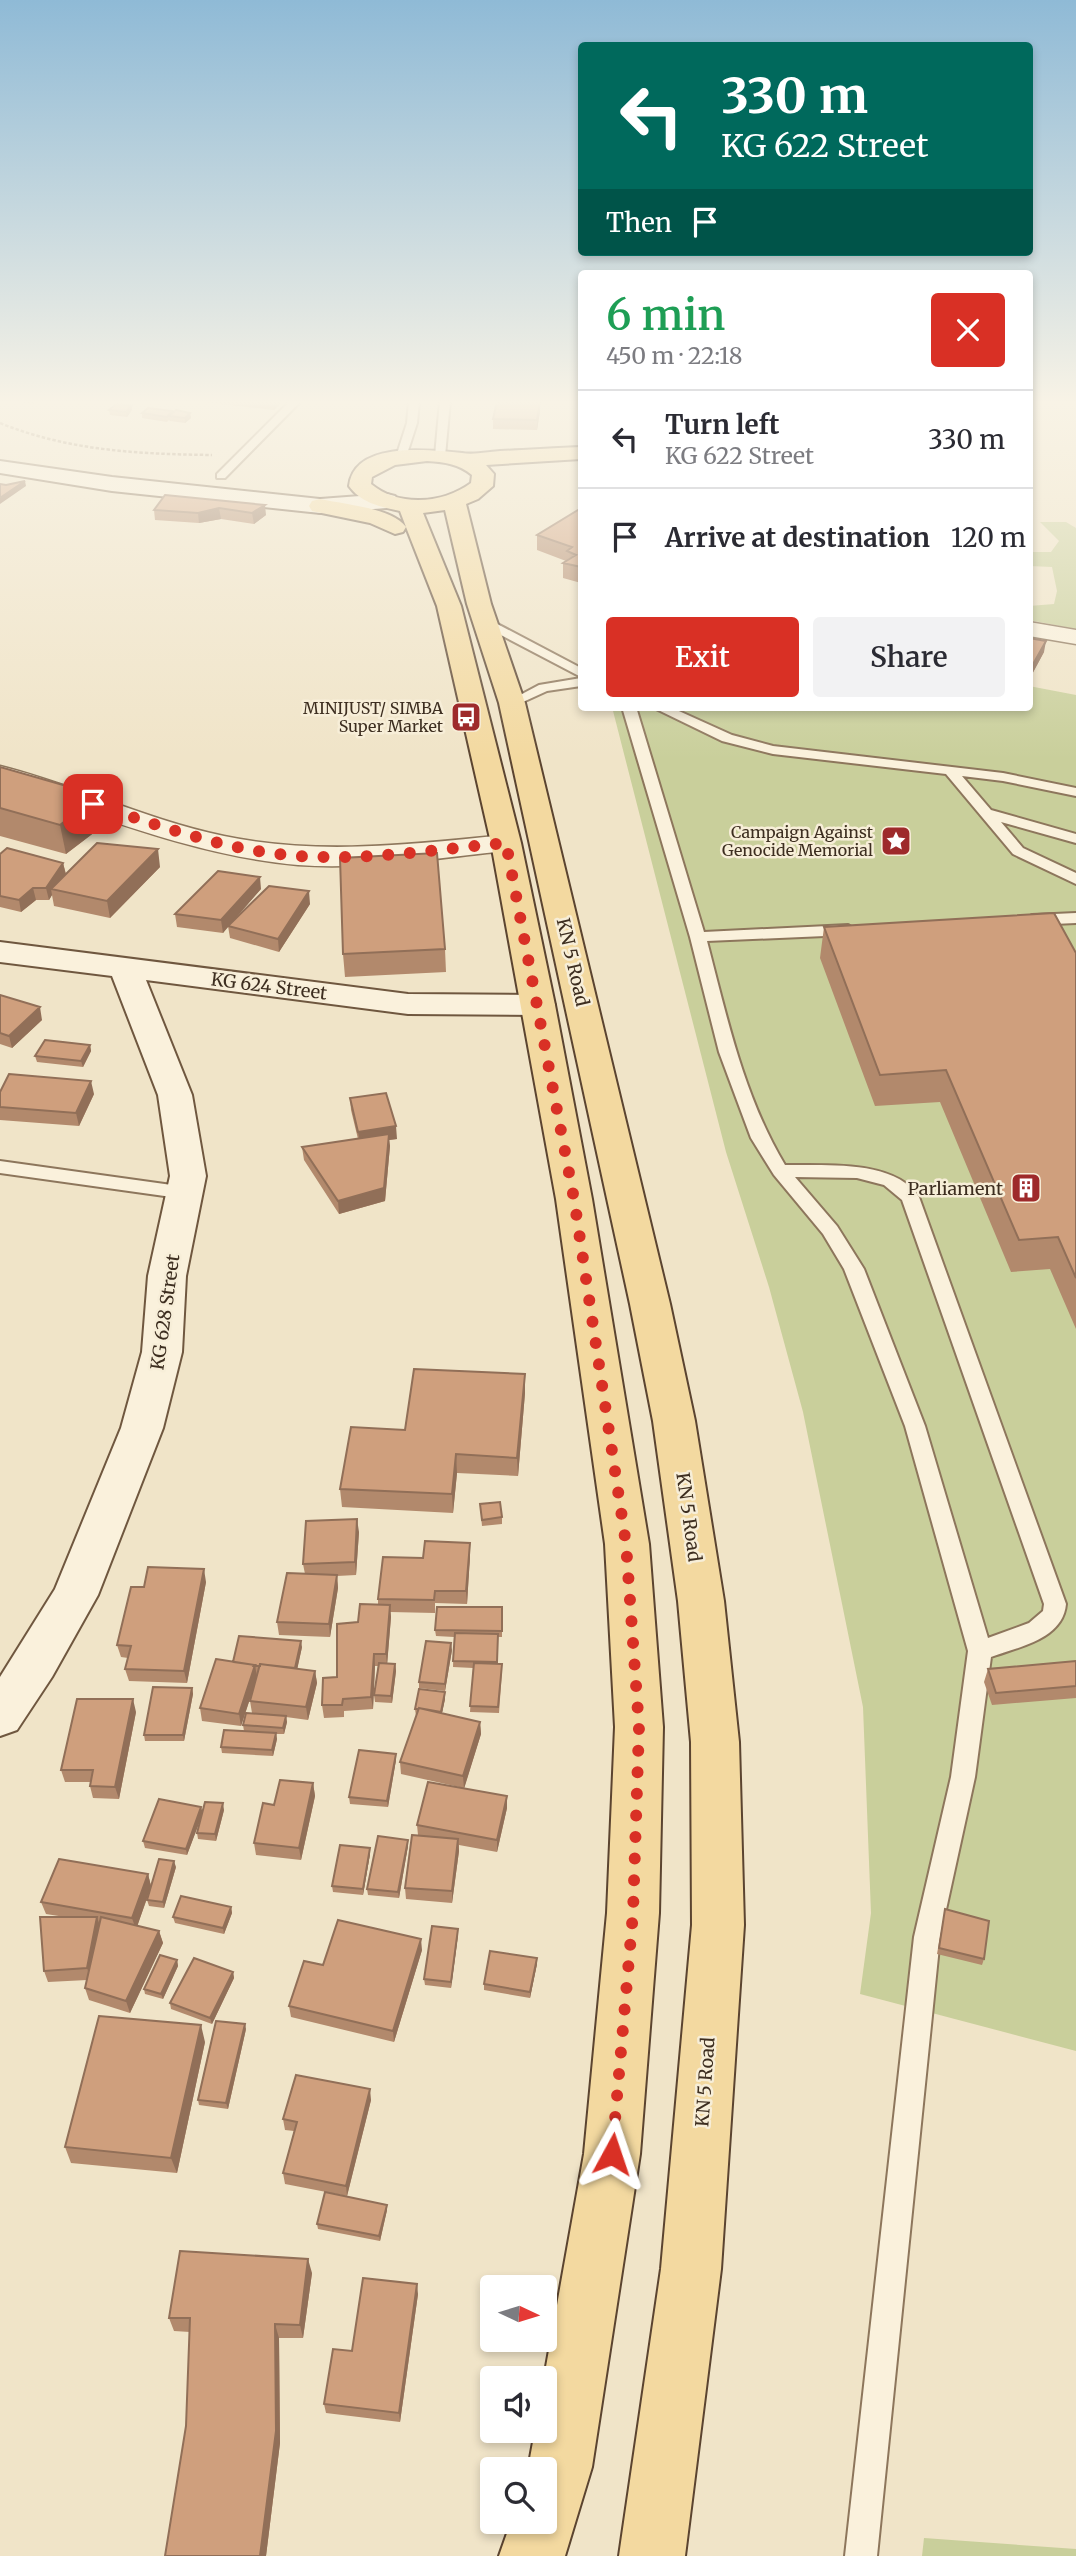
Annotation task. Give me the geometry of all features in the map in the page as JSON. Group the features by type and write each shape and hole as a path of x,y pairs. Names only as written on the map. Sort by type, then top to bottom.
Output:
{"main road":[{"path":"382,520 394,526 430,556"},
{"name":"KN 5 Road","path":"408,520 430,556 468,608 512,703 594,1052 674,1421 701,1601 715,1742 717,1938 691,2269 652,2556"},
{"name":"KN 5 Road","path":"461,520 468,608 506,843 574,1199 625,1531 639,1727 633,1913 612,2154 557,2477"},
{"name":"KG 624 Street","path":"0,952 408,1004 539,1005"},
{"name":"KG 628 Street","path":"0,1716 36,1663 75,1595 142,1428 162,1352 167,1276 188,1176 176,1095 125,968"},
{"name":"KN 5 Road","path":"532,2556 539,2534"}],"street":[{"path":"1033,630 1076,637"},
{"path":"0,774 172,831 268,853 342,858 506,843"}],"lane":[{"path":"468,608 578,671"},
{"path":"512,703 544,688 578,682"},
{"path":"630,711 698,937 727,1052 760,1138 780,1171 830,1230 854,1269 915,1426 980,1651 963,1777 927,1937 861,2556"},
{"path":"668,711 727,738 750,745 817,757 1003,778 1076,792"},
{"path":"952,773 1018,851 1076,878"},
{"path":"987,813 1076,839"},
{"path":"1022,921 1076,918"},
{"path":"698,937 860,929"},
{"path":"0,1167 186,1194"},
{"path":"780,1171 858,1172 890,1181 910,1197 1055,1604 1054,1615 1037,1630 980,1651"}],"green space":[{"path":"1040,522 1066,522 1076,528 1076,629 1033,621 1033,606 1054,604 1057,591 1052,567 1033,566 1033,552 1051,552 1059,541"},
{"path":"1033,687 1076,695 1076,2051 860,1994 871,1913 863,1707 803,1412 769,1287 726,1152 613,711 1033,711"},
{"path":"924,2538 1076,2549 1076,2556 922,2556"}],"building":[{"path":"561,520 578,520 578,566 563,563 576,555 567,551 572,547 537,535"},
{"path":"1033,639 1046,641 1033,664"},
{"path":"0,767 98,795 60,825 0,808"},
{"path":"97,843 158,849 107,901 51,889"},
{"path":"7,848 63,863 46,888 33,888 19,900 0,896 0,854"},
{"path":"437,853 445,949 343,954 340,858"},
{"path":"218,871 260,877 221,920 175,914"},
{"path":"269,886 309,891 278,939 228,926"},
{"name":"Parliament","path":"1054,913 1076,953 1076,1278 1058,1237 1019,1240 946,1070 880,1075 824,927"},
{"path":"0,995 40,1007 9,1036 0,1033"},
{"path":"45,1040 90,1045 81,1061 35,1056"},
{"path":"9,1074 91,1081 76,1113 0,1107 0,1092"},
{"path":"386,1093 396,1126 358,1132 350,1098"},
{"path":"389,1134 384,1188 338,1201 302,1147"},
{"path":"414,1369 525,1374 517,1458 456,1454 452,1494 340,1489 351,1427 405,1430"},
{"path":"500,1502 502,1517 482,1520 480,1504"},
{"path":"357,1519 355,1562 303,1564 306,1521"},
{"path":"425,1541 470,1543 466,1591 435,1591 434,1600 378,1599 383,1557 423,1558"},
{"path":"148,1567 204,1569 184,1671 125,1669 131,1646 117,1645 131,1587 144,1587"},
{"path":"287,1573 337,1575 329,1624 277,1622"},
{"path":"360,1604 390,1605 386,1654 374,1654 371,1697 343,1699 342,1705 322,1705 323,1678 337,1677 337,1624 358,1622"},
{"path":"437,1607 502,1607 502,1631 435,1630"},
{"path":"455,1633 498,1634 497,1662 453,1661"},
{"path":"239,1636 301,1641 295,1668 233,1662"},
{"path":"426,1641 451,1643 445,1684 419,1682"},
{"path":"216,1659 255,1665 239,1714 200,1708"},
{"path":"1076,1661 1076,1686 996,1693 988,1669"},
{"path":"379,1663 395,1664 391,1696 374,1695"},
{"path":"474,1663 502,1664 498,1707 470,1706"},
{"path":"260,1664 315,1671 306,1707 250,1701"},
{"path":"153,1687 192,1688 183,1735 144,1735"},
{"path":"419,1689 445,1692 441,1712 415,1709"},
{"path":"77,1699 133,1699 115,1787 90,1786 93,1770 61,1770"},
{"path":"419,1708 480,1722 463,1776 400,1762"},
{"path":"246,1713 286,1716 283,1728 243,1725"},
{"path":"224,1730 276,1733 272,1750 221,1747"},
{"path":"359,1750 396,1754 387,1801 349,1797"},
{"path":"280,1780 313,1783 299,1848 254,1843 263,1803 274,1805"},
{"path":"428,1782 507,1796 497,1840 417,1825"},
{"path":"159,1799 201,1807 186,1849 143,1841"},
{"path":"205,1802 223,1803 215,1834 197,1833"},
{"path":"412,1835 458,1839 452,1891 405,1888"},
{"path":"378,1836 408,1840 398,1892 367,1889"},
{"path":"340,1845 370,1848 363,1889 332,1886"},
{"path":"59,1859 148,1874 132,1918 41,1902"},
{"path":"159,1859 174,1861 163,1902 147,1900"},
{"path":"181,1896 231,1907 223,1928 173,1917"},
{"path":"945,1909 989,1921 984,1959 939,1948"},
{"path":"40,1917 97,1917 87,1968 44,1971"},
{"path":"101,1917 159,1931 126,2001 85,1988"},
{"path":"338,1920 421,1939 393,2031 289,2006 304,1961 323,1965"},
{"path":"432,1926 458,1929 451,1982 424,1979"},
{"path":"490,1951 537,1958 530,1992 484,1984"},
{"path":"160,1955 177,1960 161,1994 144,1989"},
{"path":"194,1958 233,1972 210,2018 170,2003"},
{"path":"99,2016 201,2025 171,2158 65,2147"},
{"path":"216,2021 245,2024 226,2103 198,2100"},
{"path":"296,2075 370,2089 346,2186 283,2173 297,2122 283,2119"},
{"path":"325,2192 387,2205 379,2236 317,2224"},
{"path":"180,2251 308,2259 300,2325 275,2324 276,2431 260,2556 165,2556 186,2426 190,2318 169,2318"},
{"path":"363,2278 417,2284 399,2413 324,2404 333,2349 352,2351"}],"place":[{"name":"MINIJUST/ SIMBA Super Market","path":"466,717"},
{"name":"Campaign Against Genocide Memorial","path":"896,841"},
{"name":"Parliament","path":"1026,1188"}],"route":[{"path":"93,804 200,839 268,853 298,856 342,858 506,843 574,1199 626,1544 639,1727 633,1913 612,2154"}]}
